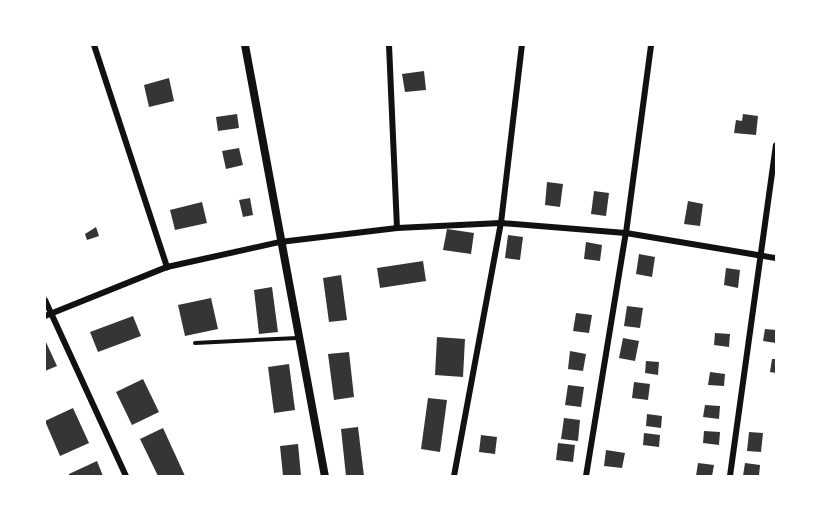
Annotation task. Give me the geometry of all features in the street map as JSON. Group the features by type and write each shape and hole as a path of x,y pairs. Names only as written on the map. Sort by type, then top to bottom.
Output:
{"street":[{"path":"94,45 167,267"},
{"path":"245,45 325,476"},
{"path":"389,45 397,228"},
{"path":"454,476 501,223 522,45"},
{"path":"586,476 626,233 651,45"},
{"path":"729,476 776,145"},
{"path":"48,315 167,267 280,242 397,228 501,223 626,233 776,258"},
{"path":"45,300 48,315 126,476"}],"lane":[{"path":"195,343 299,338"}],"building":[{"path":"424,71 426,90 405,92 402,74"},
{"path":"169,78 174,101 149,107 144,85"},
{"path":"237,114 239,128 218,131 216,117"},
{"path":"743,114 758,116 756,135 734,133 736,120 742,121"},
{"path":"239,148 243,165 226,169 222,151"},
{"path":"547,182 563,184 560,207 545,205"},
{"path":"594,191 609,193 606,216 591,214"},
{"path":"250,198 253,215 243,217 239,200"},
{"path":"688,201 703,204 700,226 684,224"},
{"path":"202,202 207,223 175,230 170,210"},
{"path":"96,227 99,236 87,240 85,234"},
{"path":"447,229 474,233 471,254 443,250"},
{"path":"508,235 523,237 520,260 505,258"},
{"path":"586,242 602,245 600,261 584,259"},
{"path":"639,254 655,257 652,277 636,274"},
{"path":"423,261 426,281 380,288 377,268"},
{"path":"726,268 740,270 738,288 724,285"},
{"path":"341,275 347,320 329,322 323,278"},
{"path":"272,287 278,332 259,334 254,290"},
{"path":"211,298 218,329 185,336 178,305"},
{"path":"627,306 643,308 640,328 624,326"},
{"path":"576,313 592,315 589,333 573,331"},
{"path":"133,316 141,336 98,352 90,332"},
{"path":"765,329 776,330 776,343 763,341"},
{"path":"715,333 730,334 729,347 714,345"},
{"path":"437,337 465,339 463,377 435,375"},
{"path":"623,338 639,341 635,361 619,358"},
{"path":"45,340 57,366 45,371"},
{"path":"570,351 586,354 583,371 568,369"},
{"path":"349,352 354,397 334,400 328,354"},
{"path":"772,359 776,359 776,373 770,372"},
{"path":"646,361 659,362 658,375 645,373"},
{"path":"289,364 295,410 274,413 268,367"},
{"path":"710,372 725,374 724,386 708,385"},
{"path":"143,379 159,412 132,425 116,392"},
{"path":"634,382 650,384 648,400 632,398"},
{"path":"568,385 584,387 581,407 565,405"},
{"path":"428,398 447,400 440,452 421,449"},
{"path":"705,405 720,406 719,419 703,417"},
{"path":"73,408 89,443 60,456 45,421"},
{"path":"647,414 662,416 661,428 646,426"},
{"path":"564,418 580,420 578,441 561,439"},
{"path":"358,427 364,476 346,476 341,429"},
{"path":"163,428 185,476 158,476 140,439"},
{"path":"704,431 720,432 719,445 703,443"},
{"path":"749,432 763,433 761,452 747,451"},
{"path":"644,433 660,435 659,447 643,445"},
{"path":"481,435 497,437 495,454 479,452"},
{"path":"558,443 575,445 573,462 556,460"},
{"path":"298,444 301,476 283,476 280,446"},
{"path":"606,450 625,453 622,468 604,466"},
{"path":"97,461 103,476 69,476 69,474"},
{"path":"698,463 714,465 712,476 696,476"},
{"path":"745,463 760,465 759,476 743,476"}]}
